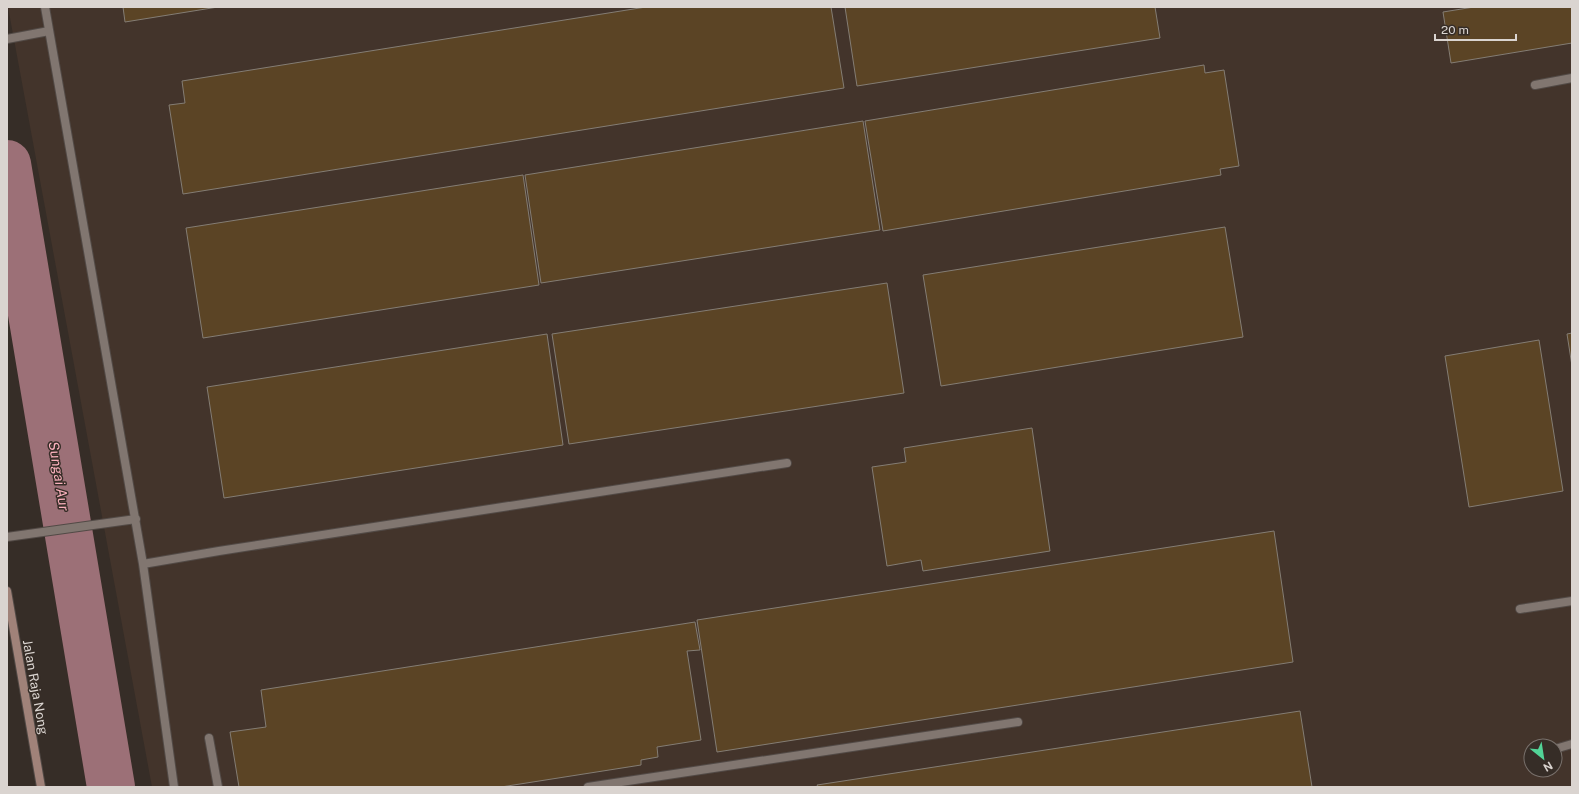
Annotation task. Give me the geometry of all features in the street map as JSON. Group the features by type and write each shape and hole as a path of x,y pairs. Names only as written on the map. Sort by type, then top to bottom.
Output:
{"main road":[{"name":"Jalan Raja Nong","path":"7,591 41,787"}],"street":[{"path":"45,7 136,519 174,787"},
{"path":"7,39 49,31"},
{"path":"1535,85 1572,78"},
{"path":"143,564 235,548 787,463"},
{"path":"7,537 136,519"},
{"path":"1520,609 1572,601"},
{"path":"588,787 1018,722"},
{"path":"209,738 218,787"}],"shaded area":[{"path":"8,7 1572,7 1572,787 152,787"}],"building":[{"path":"123,7 218,7 125,22"},
{"path":"646,7 831,7 844,88 183,194 169,105 185,103 182,81"},
{"path":"845,7 1155,7 1160,38 857,86"},
{"path":"1474,7 1572,7 1572,43 1451,63 1443,12"},
{"path":"1204,65 1205,73 1224,70 1239,166 1220,169 1221,175 883,231 865,121"},
{"path":"863,121 880,230 541,283 525,175"},
{"path":"523,175 539,285 203,338 186,228"},
{"path":"1225,227 1243,337 941,386 923,275"},
{"path":"887,283 904,393 569,444 552,334"},
{"path":"1572,333 1572,366 1567,334"},
{"path":"547,334 563,445 224,498 207,387"},
{"path":"1539,340 1563,491 1469,507 1445,356"},
{"path":"1032,428 1050,551 923,571 921,560 887,566 872,467 906,462 904,448"},
{"path":"1274,531 1293,662 717,752 697,620"},
{"path":"695,622 700,650 687,651 701,740 657,747 658,757 641,760 641,765 501,787 239,787 230,732 266,727 261,690"},
{"path":"1300,711 1312,787 818,787 817,785"}],"waterway":[{"name":"Sungai Aur","path":"7,164 111,787"}]}
